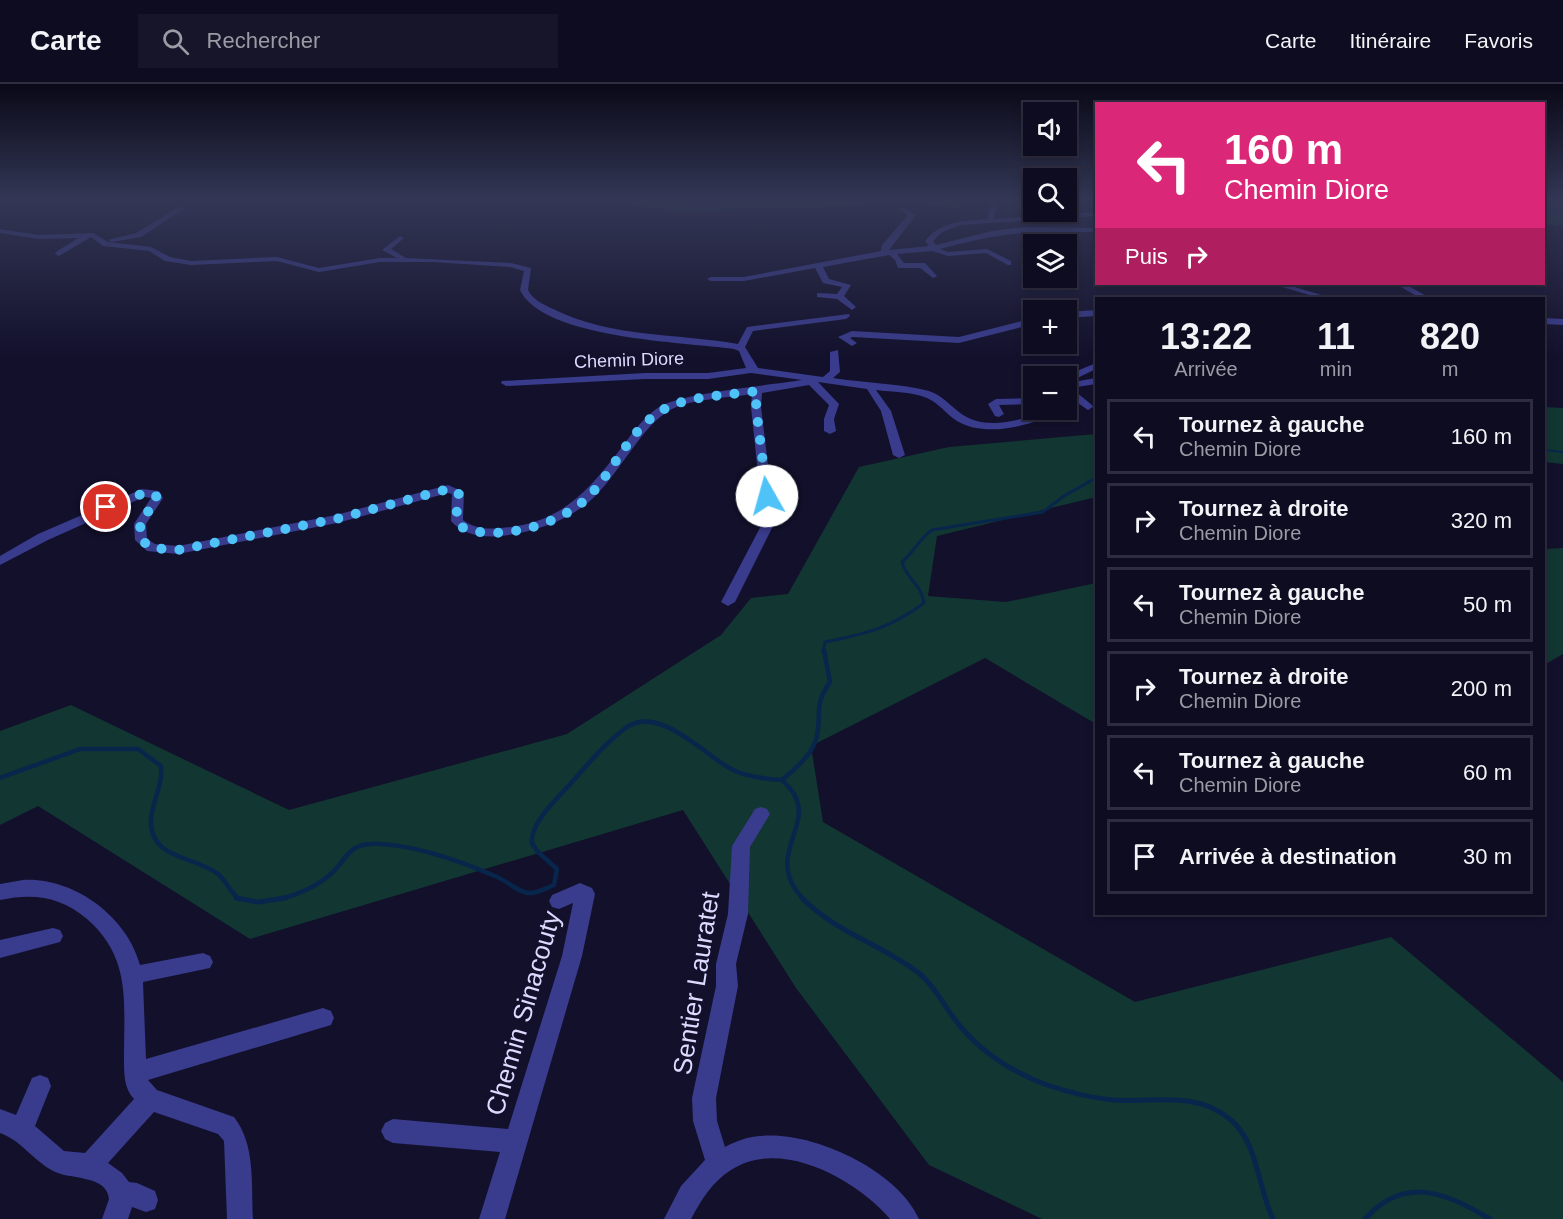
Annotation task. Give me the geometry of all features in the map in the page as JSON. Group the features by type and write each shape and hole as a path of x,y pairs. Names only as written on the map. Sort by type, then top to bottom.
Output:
{"street":[{"path":"160,253 168,259 191,263 277,259 308,269 319,270 402,256 441,253"},
{"path":"394,253 402,256"},
{"path":"711,279 744,279 888,253 899,259 901,266 923,266 933,276"},
{"path":"938,253 947,264"},
{"path":"951,253 966,253"},
{"path":"990,253 1008,263"},
{"path":"385,260 450,260 523,268 529,274 524,290 535,302 564,319 622,335 740,348"},
{"path":"818,266 826,281 847,285 839,297"},
{"path":"1279,285 1324,297"},
{"path":"1402,285 1424,297"},
{"path":"820,295 839,297 852,307"},
{"path":"1077,314 1095,313"},
{"path":"748,331 760,326 846,315"},
{"path":"740,348 748,331 745,318"},
{"path":"622,335 632,320"},
{"path":"1545,321 1563,322"},
{"path":"852,343 843,337 870,335 959,340 1023,324"},
{"path":"868,325 942,329 977,337"},
{"path":"740,348 752,370"},
{"path":"819,381 835,372 835,352"},
{"path":"1077,375 1095,366"},
{"name":"Chemin Diore","path":"506,383 645,376 708,376 752,370 819,381"},
{"path":"819,381 834,404 829,419 830,431"},
{"path":"0,561 42,537 142,493 155,494 157,498 140,524 139,535 145,544 160,549 196,548 313,524 448,489 458,492 457,521 464,528 493,533 517,530 555,518 582,502 595,490 646,423 665,408 695,400 819,381 873,385 927,394 939,399 964,421 992,424 1029,420"},
{"path":"1077,385 1095,381"},
{"path":"873,385 871,391 886,411 899,455"},
{"path":"728,602 770,522 756,407 757,391"},
{"path":"1077,398 1088,408"},
{"path":"999,414 993,404 996,402 1023,401"},
{"path":"992,424 1003,438"},
{"name":"Sentier Lauratet","path":"718,1164 705,1121 704,1098 727,986 726,964 738,914 741,846 761,814"},
{"path":"0,892 26,888 44,889 68,896 104,920 124,952 132,975 135,1073 139,1088 150,1099 226,1125 232,1132 237,1143 240,1219"},
{"name":"Chemin Sinacouty","path":"492,1219 572,956 585,894 580,891 559,901"},
{"path":"0,949 53,936"},
{"path":"132,975 203,962"},
{"path":"135,1073 323,1018"},
{"path":"5,1123 28,1115 40,1086"},
{"path":"5,1123 57,1163 74,1167 90,1165 150,1099"},
{"name":"Chemin Sinacouty","path":"393,1131 515,1141"},
{"path":"677,1219 696,1187 718,1164 735,1154 762,1145 802,1149 859,1172 906,1219"},
{"path":"90,1165 119,1186 122,1194 121,1205 115,1219"},
{"path":"122,1194 137,1195 146,1200"}],"green space":[{"path":"1545,407 1563,408 1563,464 1545,462"},
{"path":"1095,434 1095,497 937,536 928,596 1006,602 1095,583 1095,723 985,658 811,746 823,822 1135,1002 1391,937 1563,1082 1563,1219 1042,1219 929,1165 796,988 683,810 250,939 38,806 0,825 0,731 71,705 289,810 567,734 721,635 751,598 788,594 859,467 949,447"},
{"path":"1563,548 1563,654 1545,664 1545,549"}],"waterway":[{"path":"1545,450 1563,452"},
{"path":"823,652 825,642 877,629 900,619 924,603 920,591 902,562 932,530 1043,512 1064,496 1095,479"},
{"path":"782,780 803,760 817,736 820,703 830,682 824,650"},
{"path":"281,899 315,885 333,872 353,849 368,844 395,845 439,855 495,876 528,893 538,892 554,885 557,869 537,851 532,843 540,818 612,739 627,727 640,722 654,722 668,727 733,770 757,777 782,780"},
{"path":"0,778 80,749 138,749 161,766 151,820 152,833 157,842 175,855 218,874 238,898"},
{"path":"782,780 794,794 798,807 798,819 788,856 788,869 792,884 803,899"},
{"path":"238,898 258,902 281,899"},
{"path":"803,899 829,920 920,974 972,1040 995,1058 1020,1073 1047,1085 1088,1096 1113,1100 1189,1101 1218,1111 1231,1120 1247,1141 1273,1219"},
{"path":"1365,1219 1380,1205 1395,1197 1426,1192 1457,1201 1490,1219"}],"route":[{"path":"106,507 142,493 155,494 157,498 140,524 139,535 145,544 160,549 196,548 336,519 448,489 458,492 457,521 464,528 493,533 517,530 555,518 582,502 595,490 646,423 665,408 695,400 757,391 756,407 767,496"}]}
